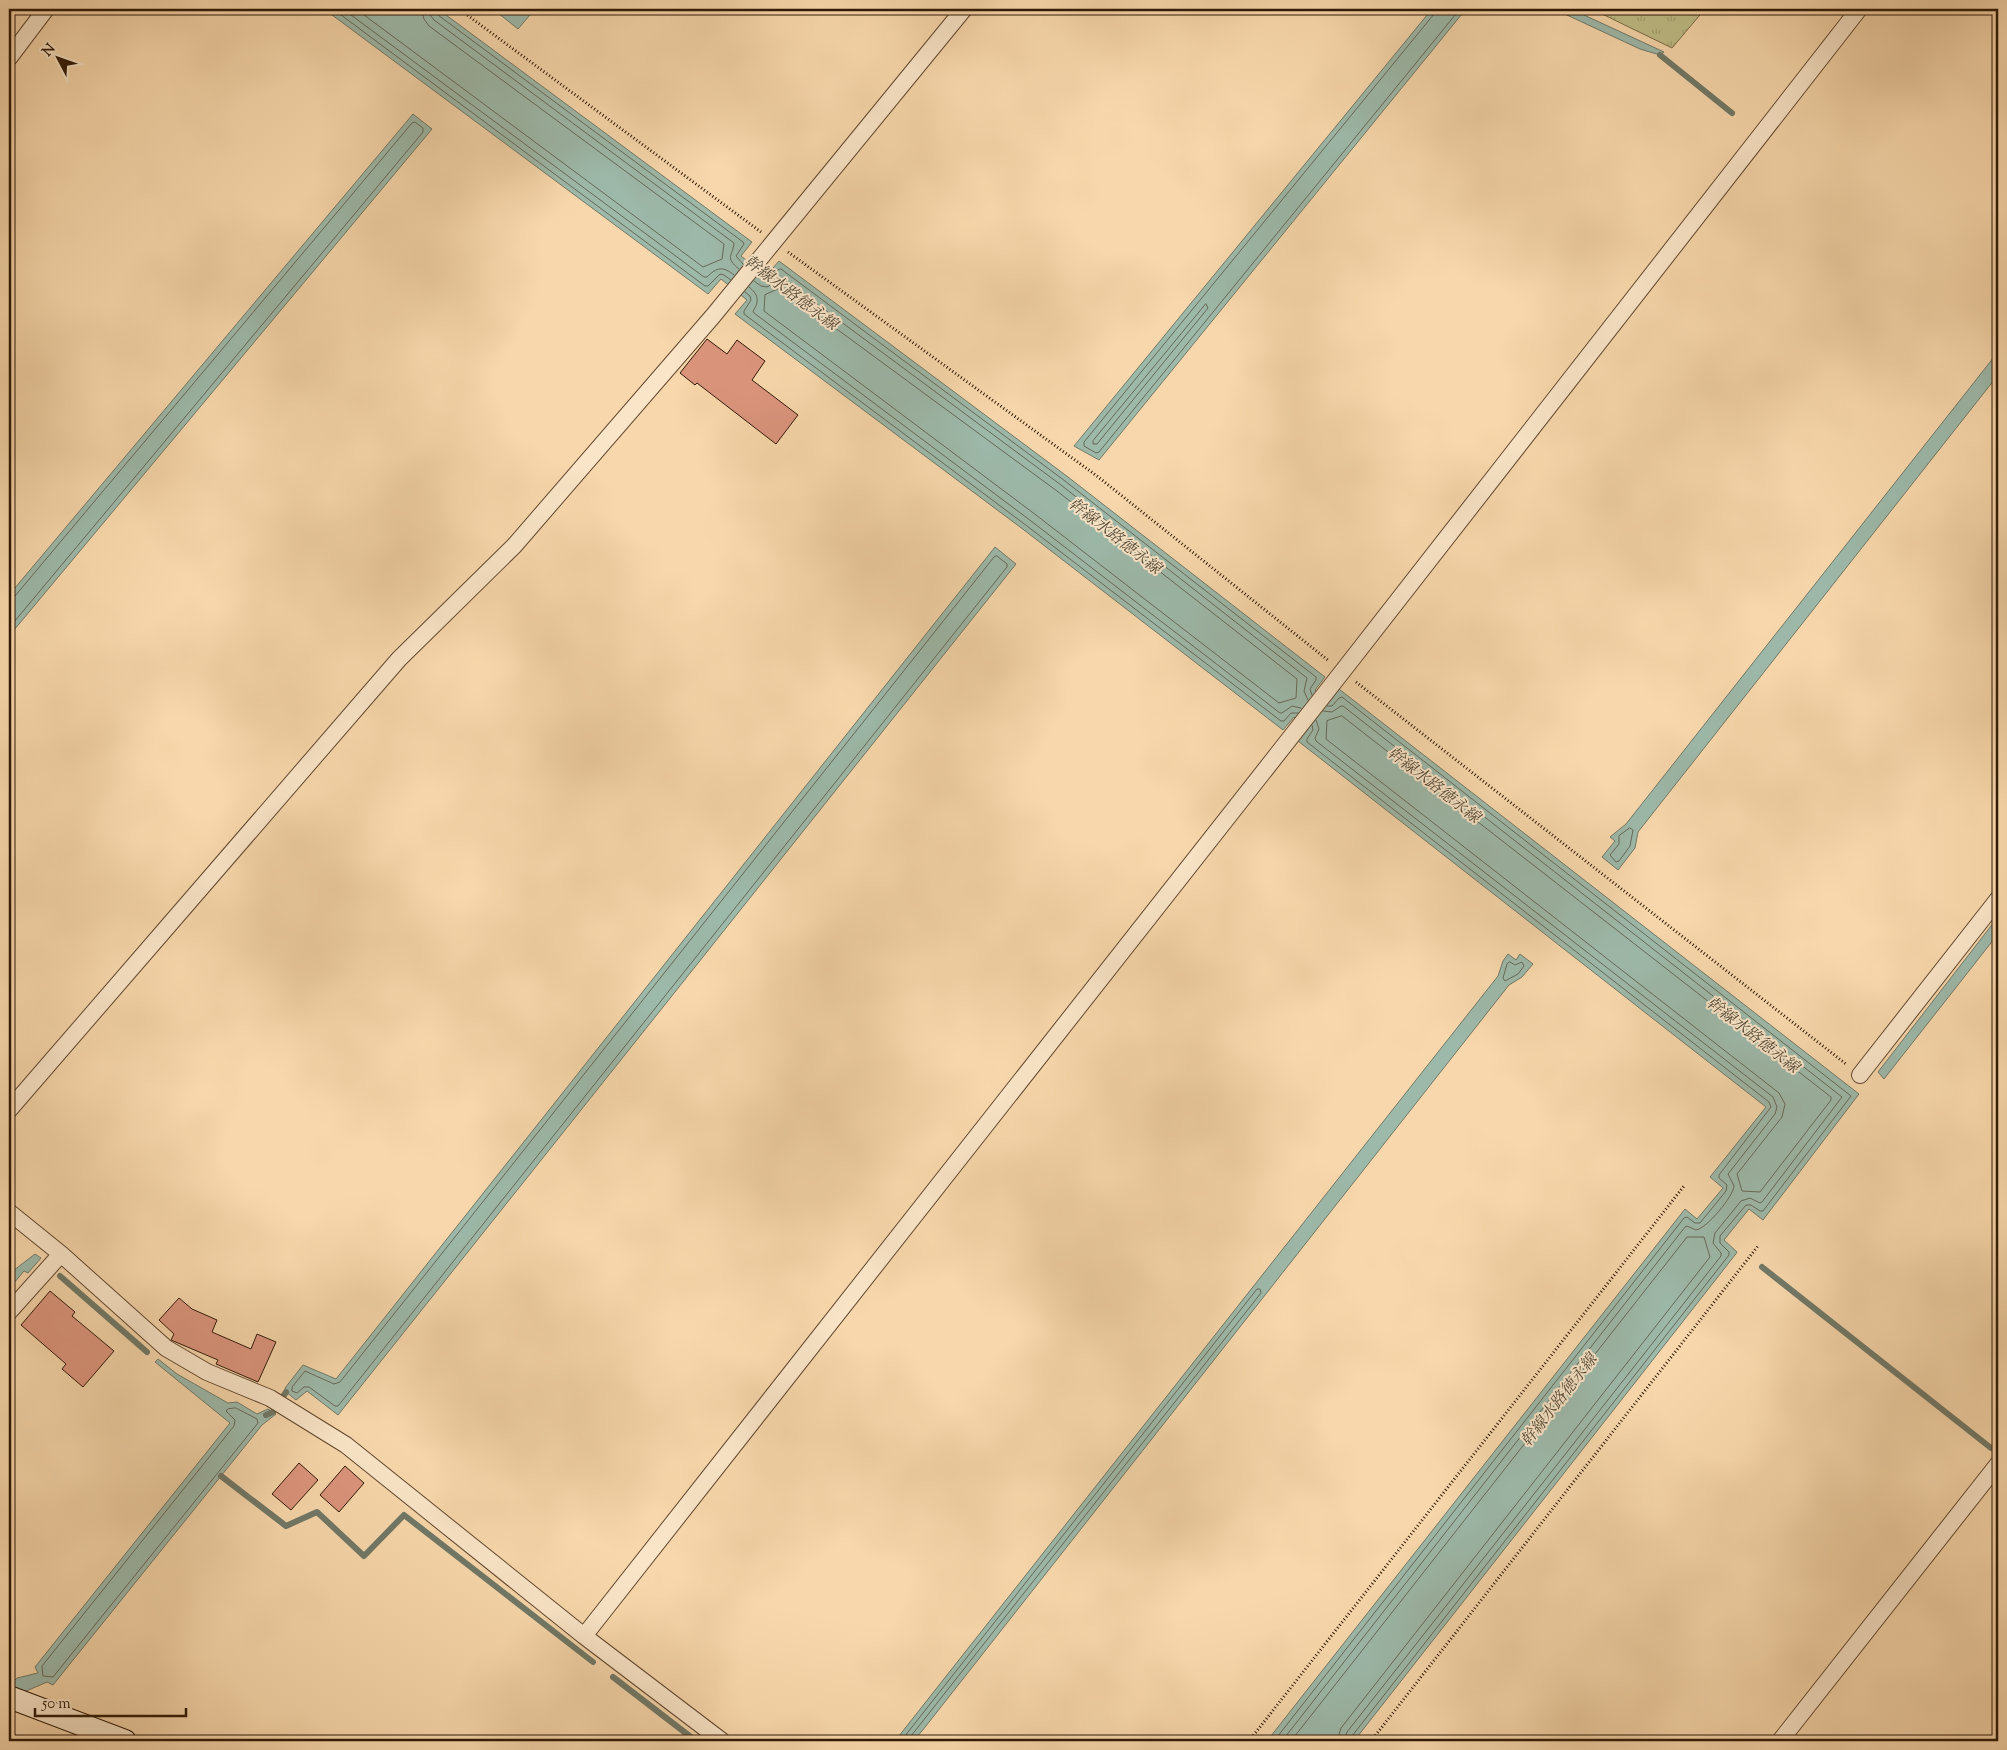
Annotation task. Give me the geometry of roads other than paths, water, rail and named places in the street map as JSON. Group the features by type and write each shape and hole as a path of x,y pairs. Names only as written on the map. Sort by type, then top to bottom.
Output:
{"main road":[{"path":"9,1698 125,1741"}],"street":[{"path":"9,58 46,9"},
{"path":"9,1110 399,659 514,546 730,296 964,9"},
{"path":"584,1636 1324,695 1858,9"},
{"path":"1860,1075 1998,899"},
{"path":"9,1212 61,1254 166,1348 207,1372 270,1398 346,1445 584,1636 722,1741"},
{"path":"9,1312 61,1254"},
{"path":"1780,1741 1998,1464"}],"water":[{"name":"幹線水路徳永線","path":"324,9 438,9 752,242 741,256 766,276 779,261 1068,477 1325,677 1315,690 1329,702 1339,689 1859,1094 1763,1220 1749,1209 1724,1240 1737,1252 1735,1255 1354,1741 1267,1741 1685,1209 1697,1219 1723,1188 1710,1177 1766,1107 1298,741 1308,728 1294,717 1283,730 1024,530 735,314 747,300 721,279 708,294"},
{"path":"502,9 535,9 518,29 498,13"},
{"path":"1432,9 1466,9 1099,460 1074,446"},
{"path":"1554,9 1571,9 1664,52 1660,55 1640,49"},
{"path":"413,114 432,129 9,636 9,595"},
{"path":"1998,352 1998,375 1638,832 1635,848 1618,870 1602,857 1615,841 1610,837 1626,824"},
{"path":"995,547 1016,564 338,1415 307,1391 296,1400 286,1392 285,1388 303,1365 336,1379"},
{"path":"1998,917 1998,934 1884,1079 1878,1072"},
{"path":"1508,954 1516,960 1520,954 1533,964 1522,977 1509,985 922,1731 913,1741 895,1741 1498,976 1503,961"},
{"path":"35,1254 41,1258 28,1273 24,1271 9,1289 9,1274"},
{"path":"158,1359 177,1374 228,1403 237,1402 257,1414 268,1409 276,1414 262,1425 53,1685 47,1682 24,1692 9,1686 17,1678 38,1673 35,1667 230,1423 155,1362"}],"waterway":[{"path":"1660,55 1732,113"},
{"path":"1762,1267 1991,1448"},
{"path":"60,1276 147,1352"},
{"path":"266,1415 273,1412 286,1392"},
{"path":"221,1476 286,1526 317,1512 364,1556 404,1515 593,1662"},
{"path":"613,1677 696,1741"}]}
